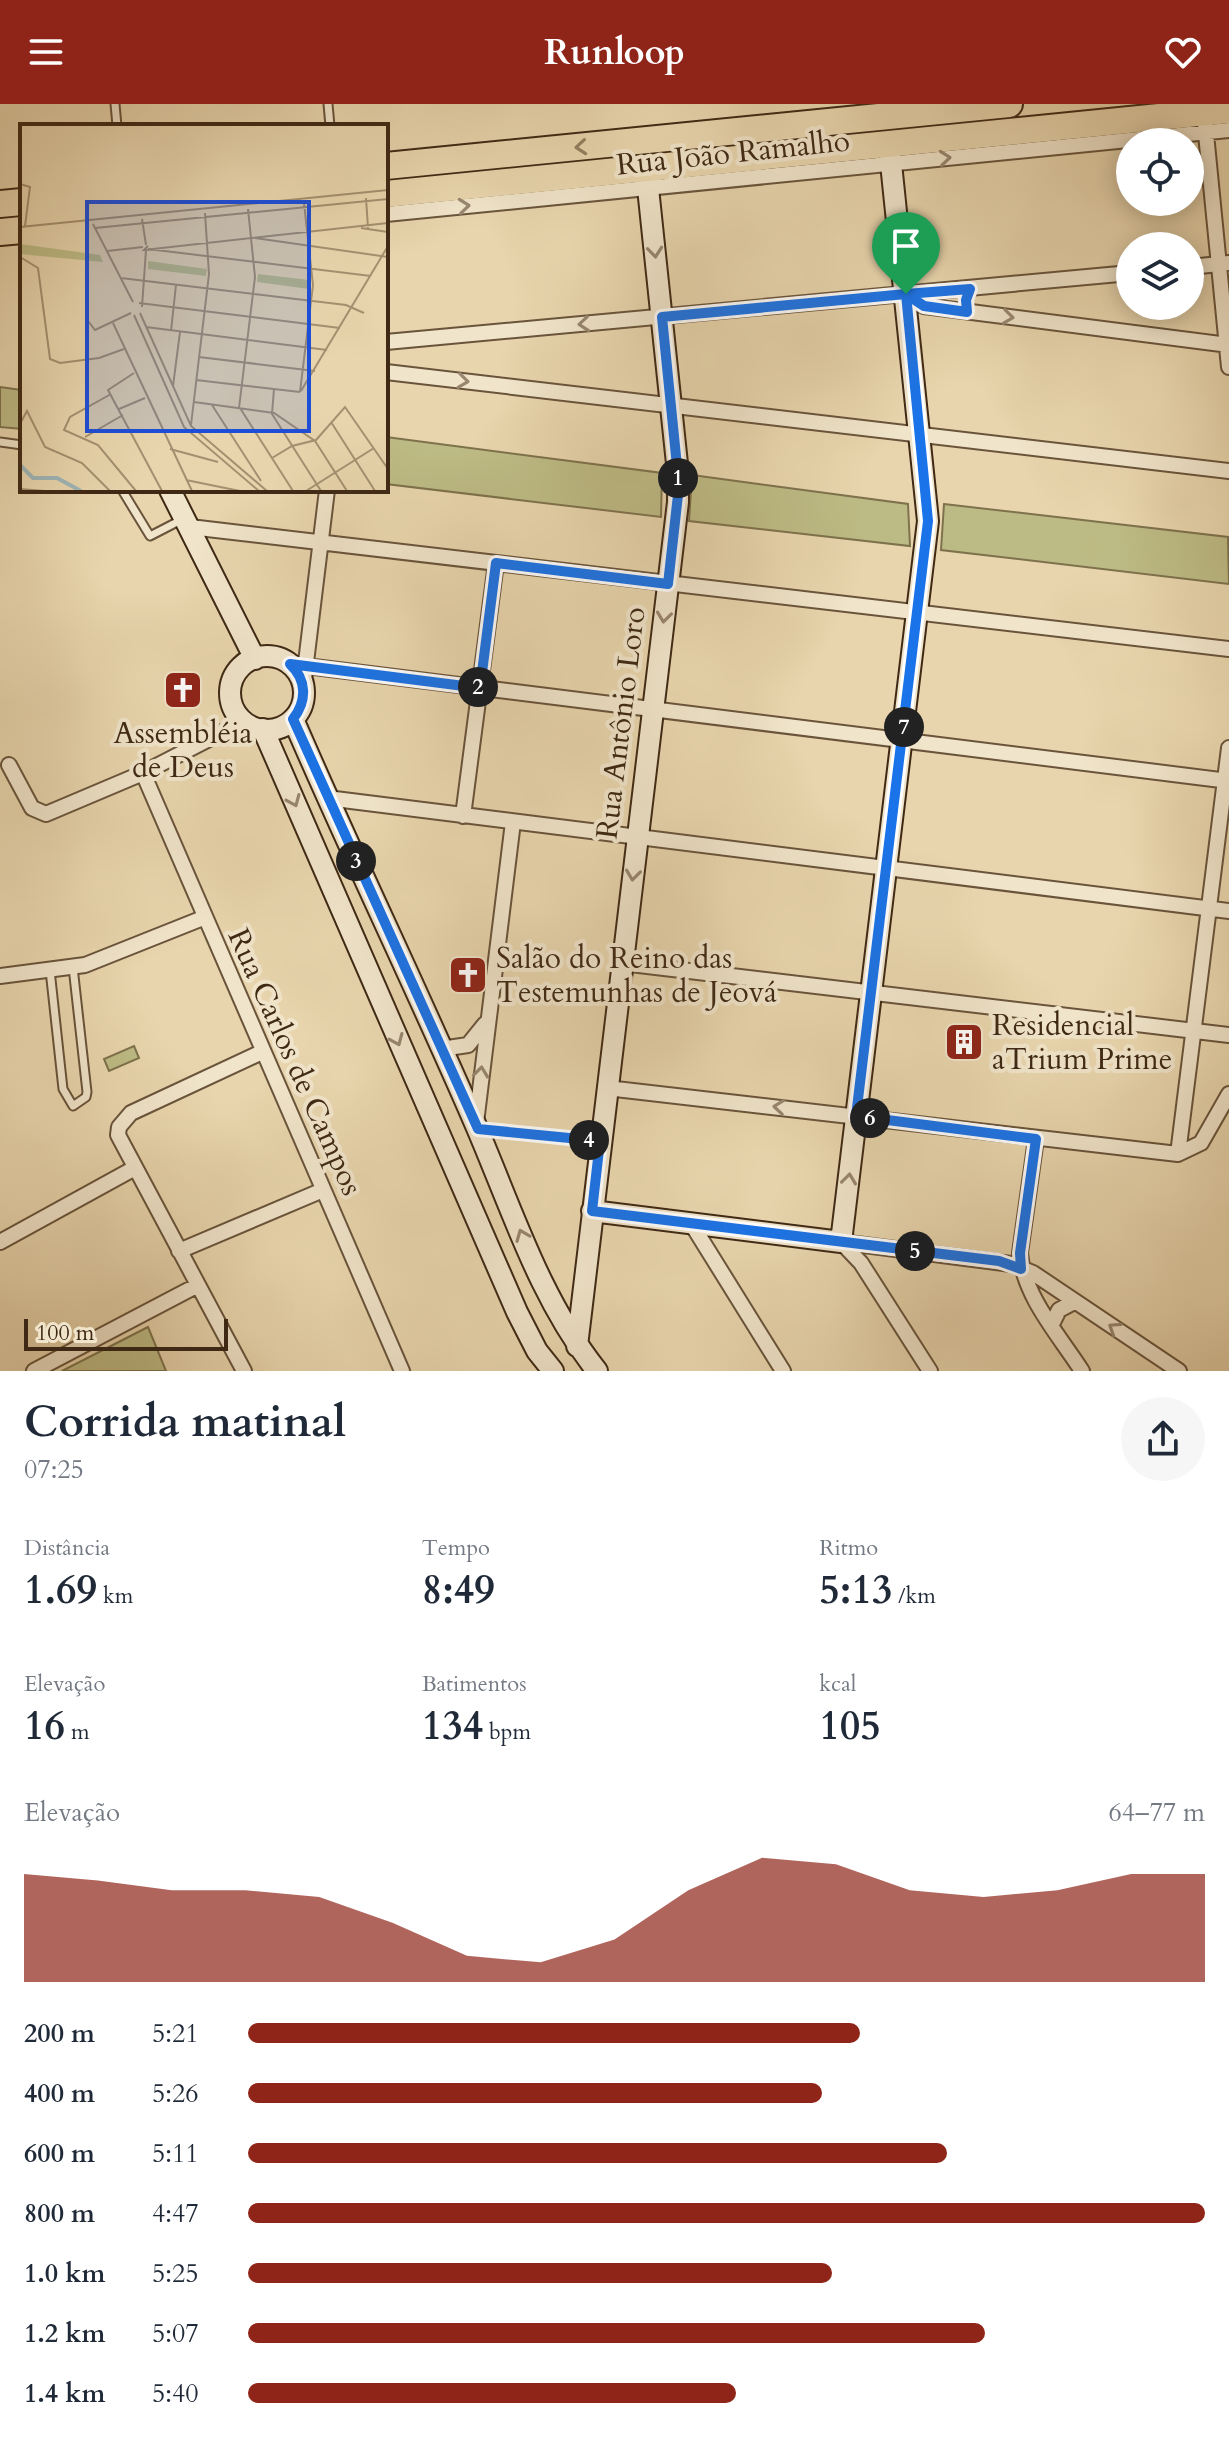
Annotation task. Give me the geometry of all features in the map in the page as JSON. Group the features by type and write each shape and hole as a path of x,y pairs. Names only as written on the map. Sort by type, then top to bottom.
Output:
{"highway":[{"path":"388,166 1009,104"},
{"path":"875,117 885,128 891,154"},
{"path":"388,194 651,178 1213,118"},
{"path":"651,178 676,149 721,144 798,127"},
{"path":"0,232 20,230"}],"street":[{"path":"1213,118 1229,130"},
{"path":"1213,118 1229,367"},
{"path":"841,1242 928,521 891,154"},
{"name":"Rua João Ramalho","path":"388,214 651,178"},
{"name":"Rua Antônio Loro","path":"577,1346 679,486 651,178"},
{"path":"1204,266 1224,264"},
{"path":"388,342 1116,274"},
{"path":"967,312 966,300 970,289"},
{"path":"906,294 924,306 1228,345"},
{"path":"388,372 1229,471"},
{"path":"171,492 255,659"},
{"path":"294,664 310,634 327,492"},
{"path":"187,523 320,543 1229,649"},
{"path":"463,816 496,563"},
{"path":"304,691 294,664 310,634"},
{"path":"333,669 318,676 304,691 293,719 274,729 254,725 234,710 231,689 239,669 255,659 271,657 294,664 333,669 480,688 1227,780"},
{"path":"293,719 477,1127 553,1307 597,1371"},
{"path":"9,765 32,808 46,814 254,725"},
{"path":"254,725 528,1334 549,1366 577,1346"},
{"path":"1178,1154 1229,748"},
{"name":"Rua Carlos de Campos","path":"143,773 203,918 402,1371"},
{"path":"327,798 1229,911"},
{"path":"477,1127 487,1021 513,822"},
{"path":"0,976 73,967 101,960 203,918"},
{"path":"622,963 1229,1035"},
{"path":"441,1049 468,1045 487,1021"},
{"path":"244,1371 133,1169 118,1135 119,1127 131,1113 262,1052"},
{"path":"607,1088 1178,1154 1201,1143 1229,1094"},
{"path":"1036,1139 1020,1253 1021,1269 1029,1290 1082,1371"},
{"path":"0,1242 133,1169"},
{"path":"179,1251 323,1190"},
{"path":"592,1211 999,1261 1021,1269 1179,1371"},
{"path":"691,1223 783,1371"},
{"path":"841,1242 861,1263 930,1371"},
{"path":"34,1371 198,1285"},
{"path":"528,1334 536,1318 569,1300 583,1286"},
{"path":"1052,1324 1059,1310 1074,1302"}],"lane":[{"path":"115,104 117,124"},
{"path":"328,104 330,124"},
{"path":"0,442 20,445"},
{"path":"123,492 150,536 187,523"},
{"path":"50,970 63,1089 73,1106 86,1097 87,1092 73,967"},
{"path":"477,1127 600,1141"}],"shaded area":[{"path":"0,387 20,390 20,429 0,427"},
{"path":"388,437 662,473 661,517 388,484"},
{"path":"692,475 908,504 910,546 689,521"},
{"path":"944,504 1228,537 1229,584 941,550"},
{"path":"134,1046 139,1058 109,1071 104,1059"},
{"path":"148,1327 166,1371 62,1371"}],"place":[{"name":"Assembléia de Deus","path":"183,690"},
{"name":"Salão do Reino das Testemunhas de Jeová","path":"468,975"},
{"name":"Residencial aTrium Prime","path":"964,1042"}],"route":[{"path":"906,294 662,317 679,486 668,584 496,563 480,688 290,664 302,680 304,695 299,712 293,719 478,1129 600,1141 592,1211 999,1261 1021,1269 1020,1253 1036,1139 856,1116 928,521 906,294 970,289 966,300 967,312 924,306 906,294"}]}
